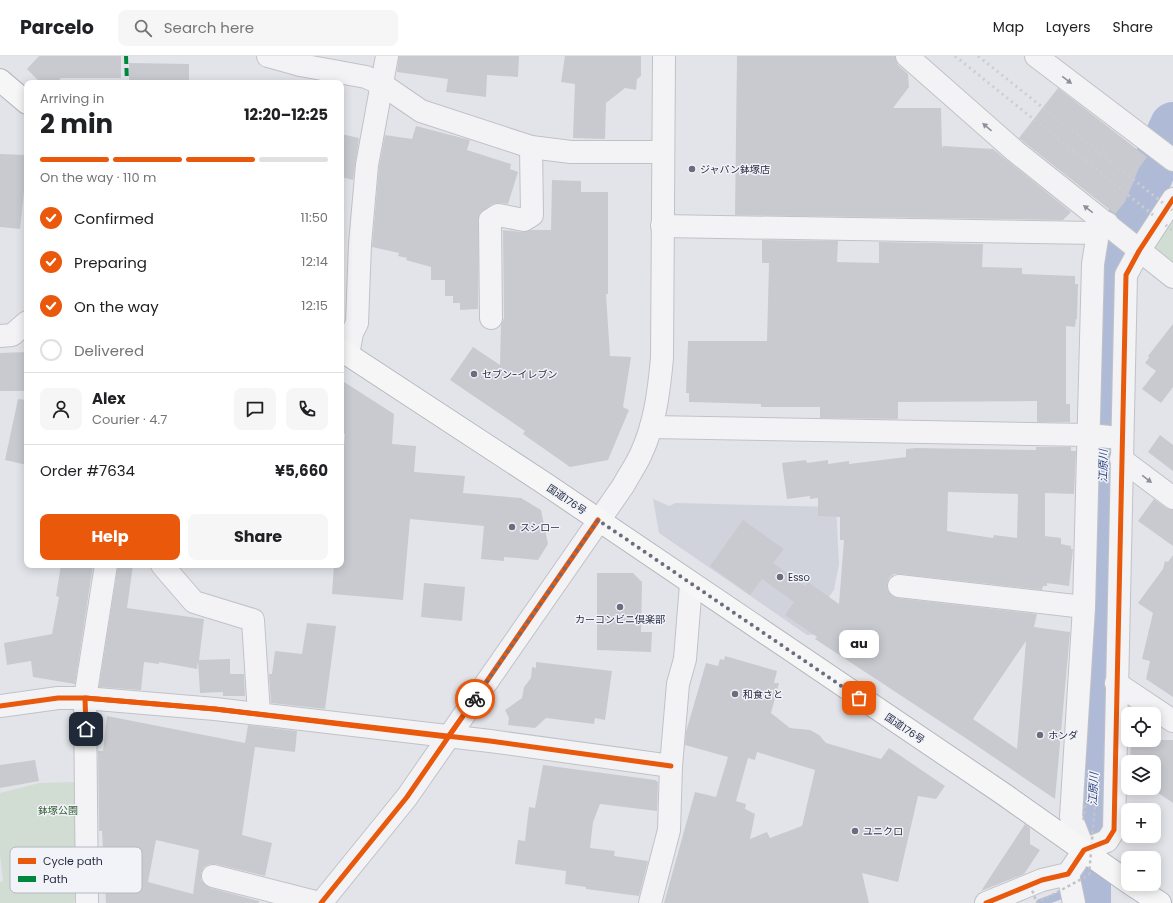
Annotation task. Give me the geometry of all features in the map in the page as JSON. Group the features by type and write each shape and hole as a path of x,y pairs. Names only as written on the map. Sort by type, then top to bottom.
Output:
{"highway":[{"path":"0,80 24,100"},
{"name":"国道176号","path":"345,352 598,520 1084,850 1121,877"},
{"path":"1142,891 1160,903"}],"street":[{"path":"268,56 300,65 366,77 383,86 421,111 531,147 571,152 663,152"},
{"path":"345,352 357,323 360,244 367,165 383,86 387,56"},
{"path":"213,876 320,903 407,796 623,486 641,453 651,427 658,393 662,358 664,56"},
{"path":"907,56 1103,228 1139,251 1173,277"},
{"path":"1036,56 1173,160"},
{"path":"491,318 490,220 498,215 524,220 532,215 531,147"},
{"path":"986,903 1030,885 1068,874 1084,850 1107,841 1114,830 1121,438 1126,275 1139,251 1173,199"},
{"path":"662,226 1103,228"},
{"path":"1084,850 1071,817 1084,607 1093,264 1103,228"},
{"path":"0,336 12,335 24,325"},
{"path":"651,427 1088,435 1121,438"},
{"path":"1121,459 1173,498"},
{"path":"86,847 85,698 106,568"},
{"path":"165,568 194,602 253,620 259,714"},
{"path":"650,903 669,830 671,766 678,684 685,659 691,584"},
{"path":"899,586 1084,607"},
{"path":"1116,683 1173,721"},
{"path":"0,706 58,698 85,698 259,714 671,766"},
{"path":"1068,874 1074,903"},
{"path":"87,893 87,903"}],"path":[{"path":"1030,885 1037,902 1089,876 1096,794 1087,794 1083,823"}],"shaded area":[{"name":"Esso","path":"653,499 669,506 676,503 836,507 839,564 834,590 823,605 826,634 807,635 659,533"}],"green space":[{"path":"1173,199 1173,277 1139,251"},
{"name":"鉢塚公園","path":"75,782 76,847 10,847 10,893 76,893 74,903 0,903 0,882 3,881 0,854 0,793 39,783"}],"building":[{"path":"39,56 121,56 121,78 61,78 59,80 38,80 27,69"},
{"path":"399,56 519,56 518,77 487,75 486,97 446,92 448,79 397,72"},
{"path":"565,56 641,56 641,76 637,79 636,90 625,88 606,103 605,139 573,138 575,84 561,82"},
{"path":"737,56 895,56 898,65 908,74 909,87 893,108 941,108 942,148 943,146 993,149 1071,212 1063,220 735,215"},
{"path":"129,63 189,64 189,80 129,80"},
{"path":"1058,88 1147,157 1139,168 1125,202 1115,214 1019,138"},
{"path":"416,126 470,140 467,150 511,164 510,169 518,172 508,204 492,204 479,214 478,309 460,310 460,303 453,303 453,296 445,296 445,280 431,280 431,267 406,260 407,258 398,256 399,253 372,247 379,167 385,135 412,139"},
{"path":"344,135 359,138 353,180 344,178"},
{"path":"0,154 24,155 24,191 20,229 0,227"},
{"path":"552,180 581,181 581,192 608,192 608,294 606,294 610,356 631,357 623,407 629,410 608,460 570,467 523,434 525,431 450,380 473,347 500,365 501,325 504,318 503,230 522,232 531,230 551,230"},
{"path":"762,240 838,241 837,262 879,263 879,242 983,244 982,267 1022,268 1022,274 1075,276 1075,284 1078,284 1077,319 1075,327 1066,326 1066,404 1070,404 1070,422 1037,422 1037,401 898,402 898,419 820,418 820,407 761,407 761,404 689,402 689,393 686,393 688,341 767,341 769,263 762,263"},
{"path":"1173,324 1173,387 1161,403 1142,389 1156,371 1145,363 1149,358 1148,356"},
{"path":"24,352 24,391 0,391 0,353"},
{"path":"344,382 394,414 392,444 416,446 414,472 465,476 463,493 521,498 541,510 548,544 538,560 504,557 504,561 481,559 484,526 410,519 403,600 332,594 334,568 344,568"},
{"path":"18,399 24,400 24,464 5,460"},
{"path":"1160,435 1173,445 1173,471 1148,452"},
{"path":"1036,447 1071,447 1071,451 1076,451 1074,494 1045,493 1045,536 1061,538 1061,544 1071,546 1071,549 1073,549 1069,586 1047,583 1047,586 1043,586 1042,590 900,574 894,574 889,578 887,585 888,591 892,596 897,598 1037,614 1034,627 1070,632 1055,799 815,639 817,637 785,615 794,602 762,579 750,595 710,566 743,520 784,549 773,563 805,586 808,582 839,604 844,540 840,540 840,517 818,516 818,498 810,499 810,496 787,499 782,463 806,460 807,463 828,460 828,464 849,461 849,464 906,457 906,449 916,448 1036,450","holes":["948,492 1018,494 1017,538 994,535 993,538 947,531","1026,641 1017,749 973,719"]},
{"path":"1154,499 1166,508 1173,510 1173,546 1138,521"},
{"path":"1173,555 1173,697 1146,679 1150,661 1142,659 1153,613 1138,603 1163,569 1165,561 1168,562"},
{"path":"61,568 93,568 75,684 33,677 31,661 7,665 4,643 52,634 59,597 56,596"},
{"path":"118,568 133,568 127,608 204,619 199,660 230,659 230,674 244,674 245,696 223,696 223,692 200,693 198,661 197,669 159,662 159,664 144,662 141,690 99,687"},
{"path":"597,573 633,573 642,582 641,632 652,632 651,652 597,650"},
{"path":"424,583 465,587 462,621 421,617"},
{"path":"307,623 336,626 325,709 271,703 269,674 272,674 275,651 302,654"},
{"path":"725,656 777,671 774,683 779,683 771,713 790,728 810,730 819,735 826,743 881,759 889,748 945,786 936,799 918,796 898,882 862,873 869,903 664,903 695,792 716,797 728,757 685,745 686,732 706,663 718,666 720,659 724,660","holes":["757,752 815,770 802,826 770,838 767,832 750,839 755,814 745,809 746,804 736,801 748,758 755,760"]},
{"path":"536,662 612,671 605,720 595,718 594,724 546,718 535,728 508,725 509,718 505,710 522,698 524,687 531,678 532,667 536,668"},
{"path":"107,716 245,743 248,725 297,731 295,752 255,747 242,835 272,843 265,876 216,864 210,864 204,867 201,873 201,880 210,888 259,901 259,903 106,903 105,893 142,893 142,847 103,847 102,831 99,831 98,751 103,751","holes":["156,840 199,850 193,894 148,882"]},
{"path":"1161,740 1173,740 1173,803 1161,795 1161,755 1130,755 1131,747 1161,747"},
{"path":"35,760 39,781 0,788 0,765"},
{"path":"543,765 655,780 658,782 657,811 600,804 593,822 590,848 615,851 614,856 648,861 639,896 586,889 586,887 565,884 566,871 515,864 518,840 525,841 529,807 535,808"},
{"path":"1025,824 1030,828 1030,844 1040,850 1024,874 981,891"}],"waterway":[{"name":"江原川","path":"1091,820 1099,672 1105,366 1112,259 1173,125"},
{"name":"江原川","path":"1088,882 1088,903"},
{"path":"1040,903 1088,885"}],"railway":[{"path":"955,56 1173,231"},
{"path":"978,56 1173,211"}],"marked path":[{"path":"126,56 127,80"}],"cycle path":[{"path":"986,903 1042,880 1068,874 1084,850 1107,841 1114,830 1126,275 1139,251 1173,199"},
{"path":"321,903 407,797 598,520"},
{"path":"0,706 58,698 85,698 215,709 490,741 671,766"}],"way so far":[{"path":"475,699 598,520 859,698"}],"place":[{"name":"ジャパン鉢塚店","path":"692,169"},
{"name":"セブン-イレブン","path":"474,374"},
{"name":"スシロー","path":"512,527"},
{"name":"Esso","path":"780,577"},
{"name":"カーコンビニ倶楽部","path":"620,607"},
{"name":"和食さと","path":"735,694"},
{"name":"au","path":"859,698"},
{"name":"ホンダ","path":"1040,735"},
{"name":"ユニクロ","path":"855,831"}],"route":[{"path":"86,729 85,698 215,709 448,737 475,699"}]}
